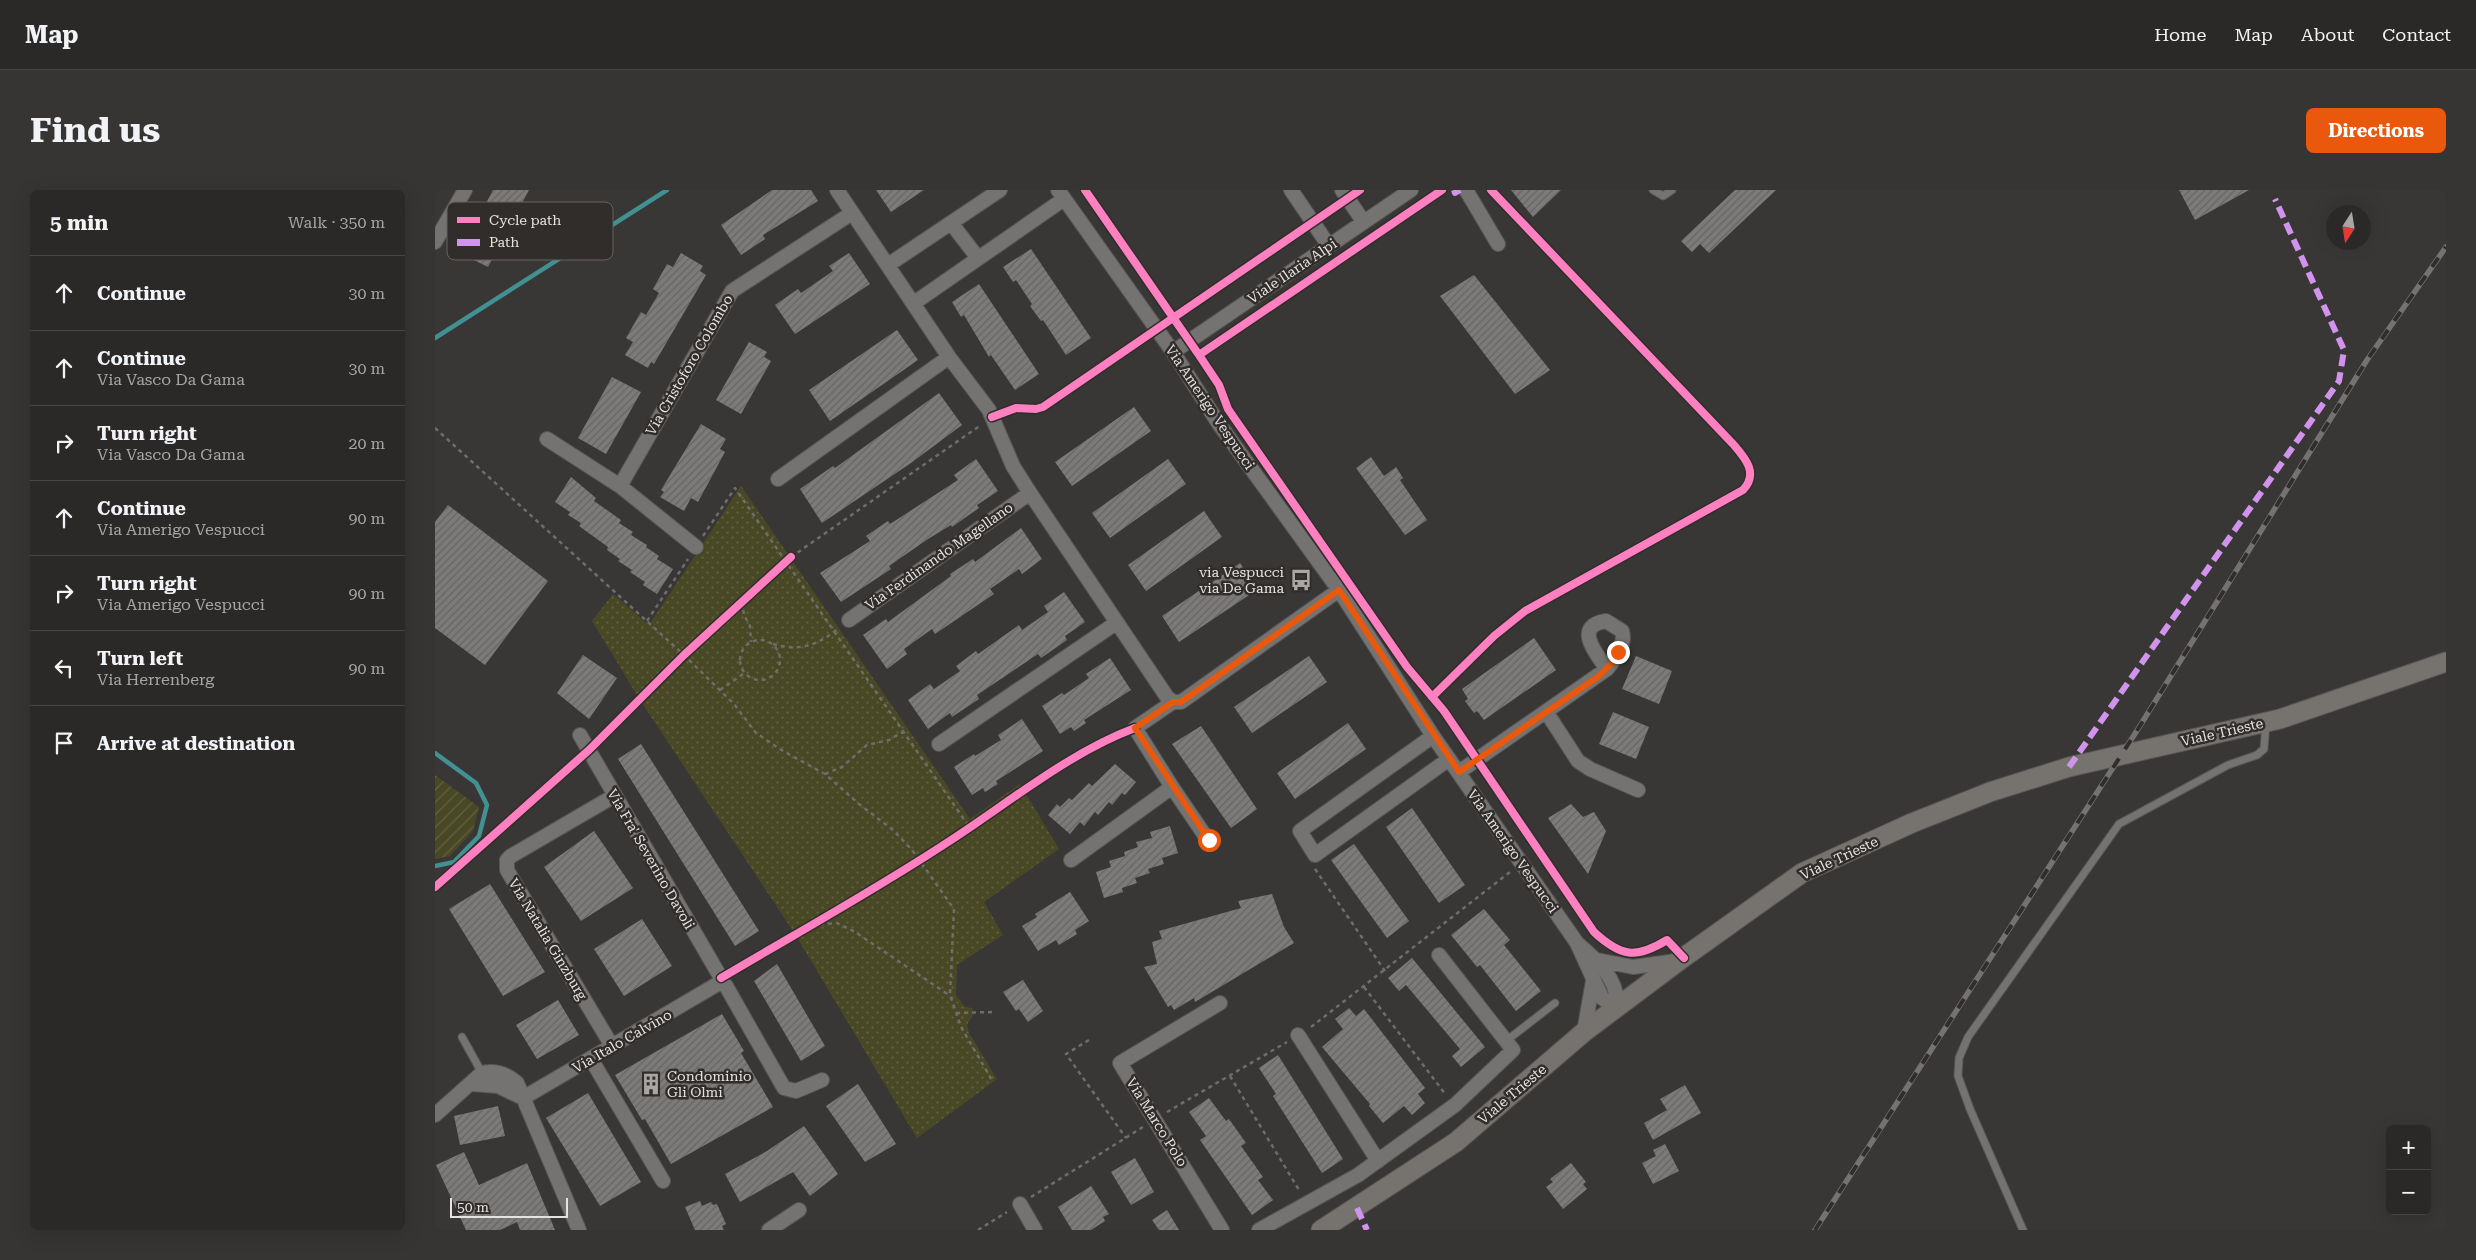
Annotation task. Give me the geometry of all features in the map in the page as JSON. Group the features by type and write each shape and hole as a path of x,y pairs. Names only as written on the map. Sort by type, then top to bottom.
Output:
{"main road":[{"name":"Viale Trieste","path":"1321,1230 1455,1142 1584,1032 1680,960 1802,873 1913,823 1990,792 2069,767 2266,722 2446,662"}],"street":[{"path":"837,190 949,357 992,417 1013,466 1030,493 1167,697 1173,702"},
{"path":"888,264 1000,190"},
{"path":"1291,190 1329,246"},
{"path":"1342,190 1363,221"},
{"name":"Viale Ilaria Alpi","path":"1173,352 1411,190"},
{"path":"1466,190 1498,244"},
{"path":"458,202 464,191"},
{"name":"Via Amerigo Vespucci","path":"914,303 978,258 1061,195 1173,352 1219,424 1339,590 1433,736 1577,943 1601,998 1616,1008 1618,996 1614,985 1597,960 1577,943"},
{"name":"Via Cristoforo Colombo","path":"620,486 732,291 852,213"},
{"path":"435,242 447,221"},
{"path":"951,223 978,258"},
{"path":"778,479 949,357"},
{"path":"547,439 620,486 696,547"},
{"name":"Via Ferdinando Magellano","path":"849,620 1030,493"},
{"path":"1209,840 1172,787 1135,728 1173,702 1181,702 1339,590"},
{"path":"939,744 1116,622"},
{"path":"1459,772 1547,713 1607,669"},
{"path":"1547,713 1578,761 1590,769 1638,790"},
{"name":"Via Fra' Severino Davoli","path":"580,735 721,978 721,982 726,986 784,1088 796,1091 822,1080"},
{"path":"1433,736 1299,831 1315,855 1449,759"},
{"path":"1071,860 1172,787"},
{"name":"Via Natalia Ginzburg","path":"612,1046 507,870 507,865 511,856 614,796"},
{"path":"1259,1230 1358,1175 1455,1106 1513,1050 1439,955"},
{"name":"Via Amerigo Vespucci","path":"1597,960 1633,968 1680,960"},
{"path":"1584,1032 1593,980"},
{"name":"Via Italo Calvino","path":"523,1098 721,982"},
{"name":"Via Marco Polo","path":"1220,1003 1120,1063 1156,1119 1222,1230"},
{"path":"1298,1036 1377,1161"},
{"path":"591,1059 663,1181"},
{"path":"435,1115 482,1073 490,1072 509,1077 517,1083 579,1230"},
{"path":"471,1084 498,1086 523,1098"},
{"path":"1020,1204 1035,1230"},
{"path":"769,1230 799,1210"}],"lane":[{"path":"1653,190 1663,196 1672,190"},
{"path":"2023,1230 1970,1109 1958,1076 1959,1058 1967,1038 2119,824 2228,765 2257,755 2264,749 2266,722"},
{"path":"1506,1042 1555,1003"},
{"path":"462,1037 482,1073"}],"path":[{"path":"791,557 992,417"},
{"path":"435,428 677,649 734,704 755,733 825,774 859,804 893,830 912,850 954,909 950,995 961,1027 993,1082"},
{"path":"737,491 970,828"},
{"path":"742,602 744,615 750,626 751,642"},
{"path":"772,643 780,658 780,665 775,674 760,680 749,677 743,669 741,655 751,642 758,640 803,648 817,644 834,632"},
{"path":"720,690 745,672"},
{"path":"825,774 842,767 867,745 889,740 904,731"},
{"path":"1310,861 1385,971"},
{"path":"978,1230 1156,1119 1298,1036 1385,971 1521,864"},
{"path":"812,925 837,923 855,932 950,995"},
{"path":"1364,987 1455,1106"},
{"path":"956,1013 994,1012"},
{"path":"1089,1040 1066,1054 1126,1138"},
{"path":"1231,1076 1307,1203"}],"shaded area":[{"path":"741,486 970,819 1020,784 1059,849 984,902 1003,935 957,965 956,995 965,1007 972,1008 973,1015 967,1025 969,1033 997,1079 917,1138 795,934 640,700 592,621 613,594 649,625"},
{"path":"435,775 479,807 473,831 450,856 435,859"}],"building":[{"path":"493,190 529,190 523,202 487,202"},
{"path":"772,190 811,190 818,201 763,235 765,239 741,255 721,225"},
{"path":"876,190 924,190 891,212"},
{"path":"1511,190 1561,190 1533,217"},
{"path":"1735,190 1776,190 1709,253 1700,244 1692,252 1681,241"},
{"path":"2179,190 2249,190 2195,220"},
{"path":"1031,249 1091,338 1066,355 1043,320 1041,321 1030,306 1032,304 1016,280 1013,282 1003,267"},
{"path":"681,253 703,266 700,271 706,275 654,364 651,362 648,368 625,355 633,342 626,338 641,312 646,315 659,293 653,289 667,264 673,267"},
{"path":"849,253 870,284 795,334 775,305 798,289 801,293 833,271 829,266"},
{"path":"474,260 492,260 488,267"},
{"path":"1474,275 1550,370 1515,394 1440,296"},
{"path":"979,284 1039,374 1015,390 991,355 989,357 964,315 961,317 952,302"},
{"path":"897,330 918,360 830,421 809,390"},
{"path":"749,342 767,352 764,357 771,361 741,414 716,400"},
{"path":"612,377 641,392 606,454 578,438"},
{"path":"939,393 962,425 911,463 822,523 800,489 833,466 835,468"},
{"path":"1134,407 1151,431 1072,486 1055,462"},
{"path":"701,424 726,439 720,449 725,452 698,502 691,498 684,511 660,497 664,492 661,490"},
{"path":"1371,457 1384,476 1396,467 1403,478 1400,480 1427,520 1405,535 1356,468"},
{"path":"976,459 998,491 977,505 979,508 952,527 951,525 928,539 889,566 891,569 841,602 820,573 870,541 866,536 888,521 890,524 958,480 954,475"},
{"path":"1168,459 1186,484 1110,538 1092,513"},
{"path":"571,477 596,498 594,501 621,520 619,523 633,532 631,535 647,545 646,547 659,556 657,559 673,569 657,594 643,585 645,582 618,561 620,559 607,550 608,547 579,526 581,523 568,515 570,512 555,502"},
{"path":"448,505 548,581 485,665 435,628 435,522"},
{"path":"1204,511 1222,537 1146,591 1128,565"},
{"path":"1021,528 1042,559 1022,574 1019,569 990,589 994,594 935,634 932,629 904,649 907,654 887,669 863,635 886,619 888,622 951,576 950,574 973,559 975,562"},
{"path":"1240,563 1258,589 1179,642 1162,616"},
{"path":"1064,592 1085,622 1065,636 1067,640 1041,658 1038,654 977,695 979,699 952,717 950,713 928,729 908,700 930,684 934,689 960,671 956,666 976,651 978,654 1019,625 1022,630 1048,612 1044,606"},
{"path":"1534,638 1556,670 1484,720 1477,711 1474,713 1465,701 1468,699 1462,689"},
{"path":"583,655 617,678 589,719 557,693"},
{"path":"1309,656 1327,682 1252,733 1234,707"},
{"path":"1636,656 1672,671 1659,704 1622,689"},
{"path":"1110,658 1131,690 1084,720 1086,723 1074,731 1071,727 1060,734 1042,706 1062,693 1064,695 1089,678 1086,674"},
{"path":"1613,712 1649,727 1636,759 1599,744"},
{"path":"1022,719 1043,751 996,781 998,784 985,792 983,788 972,795 954,767 1001,740 998,735"},
{"path":"1348,723 1366,749 1295,799 1277,773"},
{"path":"1201,726 1257,809 1231,828 1172,744"},
{"path":"641,744 759,931 735,946 618,759"},
{"path":"1115,764 1136,782 1125,795 1122,793 1112,805 1109,802 1098,815 1095,812 1084,826 1080,822 1070,834 1048,815 1057,804 1060,807 1069,798 1072,800 1089,783 1092,786"},
{"path":"1571,804 1583,817 1594,812 1606,831 1588,874 1548,818"},
{"path":"1412,808 1465,885 1439,903 1386,827"},
{"path":"1170,826 1178,853 1162,858 1164,864 1148,869 1150,873 1135,878 1137,883 1122,888 1123,892 1104,898 1096,872 1111,867 1109,861 1125,856 1124,852 1138,847 1136,842 1152,838 1150,832"},
{"path":"594,831 633,888 581,921 544,867"},
{"path":"1354,844 1409,921 1387,938 1331,860"},
{"path":"490,884 545,972 503,996 449,909"},
{"path":"1070,892 1089,921 1075,930 1077,934 1059,945 1056,940 1038,951 1022,926 1037,917 1035,914"},
{"path":"1272,894 1284,927 1294,943 1195,1002 1194,998 1174,1010 1171,1005 1168,1007 1144,967 1157,964 1152,942 1162,939 1159,931 1241,908 1238,901"},
{"path":"1484,909 1510,940 1504,945 1541,991 1516,1011 1480,965 1477,967 1451,935"},
{"path":"642,919 672,966 624,996 594,949"},
{"path":"1412,958 1485,1047 1461,1067 1452,1056 1460,1049 1406,985 1399,991 1388,978"},
{"path":"777,964 825,1046 801,1061 754,981"},
{"path":"1023,980 1043,1011 1028,1022 1019,1009 1016,1011 1003,992"},
{"path":"558,1000 579,1035 537,1059 516,1025"},
{"path":"1349,1008 1356,1016 1364,1009 1425,1088 1418,1094 1425,1103 1412,1115 1404,1106 1383,1123 1369,1106 1370,1104 1322,1047 1343,1029 1335,1019"},
{"path":"722,1014 744,1051 741,1053 773,1107 671,1164 645,1119 642,1120 615,1075"},
{"path":"1278,1055 1343,1159 1322,1173 1273,1096 1276,1094 1259,1068"},
{"path":"858,1084 896,1144 865,1162 826,1106"},
{"path":"1685,1085 1701,1113 1653,1140 1644,1123 1667,1110 1660,1099"},
{"path":"588,1093 641,1182 600,1206 546,1118"},
{"path":"1209,1098 1226,1121 1229,1119 1246,1143 1241,1146 1263,1177 1258,1180 1273,1200 1252,1215 1200,1140 1206,1136 1189,1112"},
{"path":"498,1106 505,1136 460,1145 454,1116"},
{"path":"804,1126 838,1174 810,1196 793,1172 740,1202 725,1174 767,1151"},
{"path":"1665,1144 1679,1171 1653,1184 1642,1163 1656,1156 1653,1150"},
{"path":"464,1152 479,1185 527,1163 555,1230 520,1230 517,1222 500,1230 466,1230 436,1165"},
{"path":"1135,1158 1154,1192 1131,1205 1111,1172"},
{"path":"1571,1163 1586,1182 1583,1184 1587,1189 1563,1209 1546,1187 1553,1182 1550,1179"},
{"path":"1091,1186 1109,1214 1103,1217 1105,1221 1091,1230 1072,1230 1058,1207"},
{"path":"700,1201 702,1206 711,1202 713,1205 717,1204 726,1224 722,1226 724,1230 695,1230 685,1207"},
{"path":"1167,1210 1179,1230 1159,1230 1152,1220"}],"waterway":[{"path":"613,224 667,190"},
{"path":"435,338 557,260"},
{"path":"435,753 476,783 487,805 479,836 454,862 435,866"}],"railway":[{"path":"1815,1230 2138,729 2367,360 2446,247"}],"marked path":[{"path":"1454,190 1455,193 1460,190"},
{"path":"2069,767 2339,381 2344,350 2275,199"},
{"path":"1357,1208 1367,1230"}],"cycle path":[{"path":"1085,190 1219,385 1228,409 1407,667 1444,711 1594,932 1612,946 1621,951 1629,952 1646,950 1667,940 1684,958"},
{"path":"992,417 1016,408 1036,409 1043,407 1360,190"},
{"path":"1199,355 1442,190"},
{"path":"1432,697 1494,636 1525,611 1743,490 1750,478 1749,466 1733,444 1491,190"},
{"path":"435,887 589,750 684,655 791,557"},
{"path":"721,978 920,860 1063,765 1111,738 1135,728"}],"place":[{"name":"via Vespucci via De Gama","path":"1301,580"},
{"name":"Condominio Gli Olmi","path":"651,1084"}],"route":[{"path":"1209,840 1172,787 1135,728 1173,702 1181,702 1339,590 1433,736 1459,772 1599,676 1614,661 1618,652"}]}
